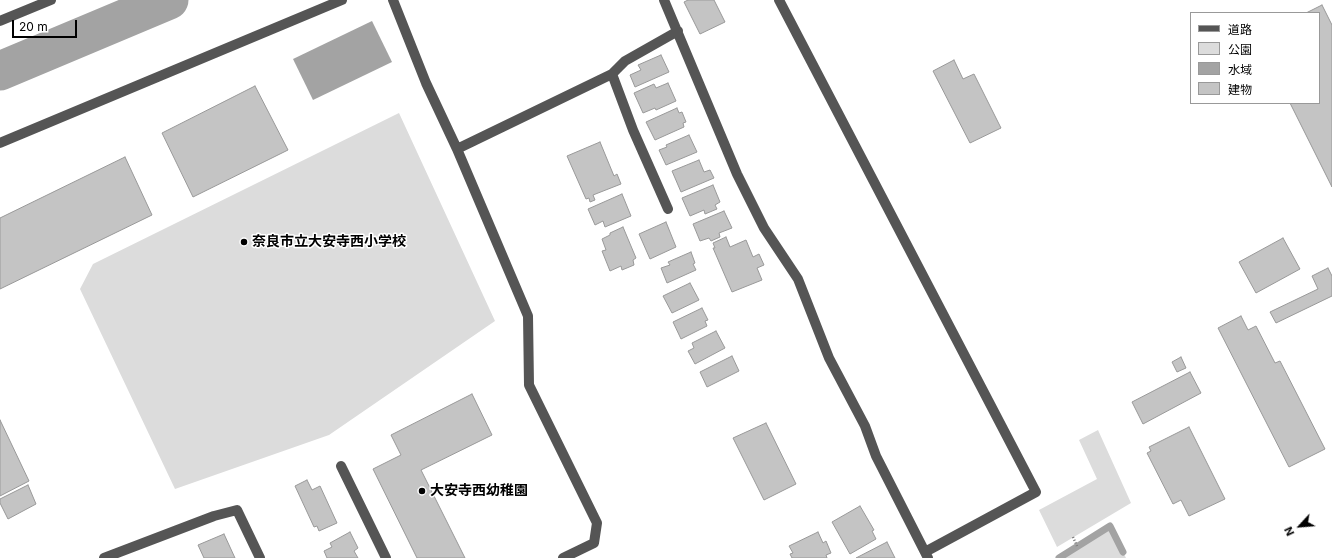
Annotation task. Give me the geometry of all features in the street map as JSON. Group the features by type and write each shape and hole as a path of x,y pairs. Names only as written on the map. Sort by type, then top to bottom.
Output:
{"street":[{"path":"0,22 51,0"},
{"path":"0,143 342,0"},
{"path":"393,0 426,83 457,149 528,316 529,385 597,523 594,542 563,558"},
{"path":"664,0 737,174 764,228 798,279 829,358 865,426 876,456 927,555 1036,492 779,0"},
{"path":"457,149 612,74 625,61 678,32"},
{"path":"612,74 633,130 668,209"},
{"path":"341,466 386,558"},
{"path":"104,558 117,556 214,516 237,510 260,558"}],"path":[{"path":"1073,537 1077,546"}],"green space":[{"path":"399,113 495,321 329,435 175,489 80,289 93,264"},
{"path":"1098,430 1131,503 1057,547 1039,510 1097,479 1079,440"},
{"path":"1110,526 1126,558 1057,558 1077,546"}],"water":[{"path":"372,21 392,62 313,100 293,59"}],"building":[{"path":"688,0 714,0 725,22 700,34 684,2"},
{"path":"1322,5 1332,25 1332,187 1290,104 1320,104 1320,12 1308,12"},
{"path":"661,55 669,72 635,87 630,75 641,70 638,65"},
{"path":"954,60 963,79 974,74 1001,128 970,143 933,71"},
{"path":"668,83 676,101 656,110 655,108 643,113 634,93 654,84 656,88"},
{"path":"255,86 288,150 193,197 162,133"},
{"path":"677,108 679,113 682,112 686,122 683,123 684,127 655,140 646,122"},
{"path":"689,135 697,152 666,165 659,150 667,147 666,145"},
{"path":"600,142 614,176 617,174 621,184 593,195 595,200 590,202 589,198 586,199 567,156"},
{"path":"125,157 152,215 0,289 0,218"},
{"path":"699,160 704,172 710,170 714,178 681,192 672,171"},
{"path":"713,185 720,202 715,205 717,209 705,214 704,210 690,216 682,198"},
{"path":"622,194 631,216 605,227 603,221 595,225 588,209"},
{"path":"724,211 732,228 719,233 720,237 711,241 709,238 700,241 693,224"},
{"path":"666,222 676,247 650,259 639,234"},
{"path":"623,227 636,258 633,260 634,265 622,270 621,266 610,271 602,251 606,250 602,239 610,235 610,233"},
{"path":"726,237 730,247 746,240 753,257 759,254 764,265 757,268 762,280 732,292 713,248 715,248 713,243"},
{"path":"1283,238 1300,269 1256,293 1239,262"},
{"path":"691,252 695,263 693,264 696,270 667,283 661,268 670,265 668,262"},
{"path":"1328,268 1332,276 1332,296 1276,323 1270,312 1318,289 1312,276"},
{"path":"690,283 699,300 672,313 663,296"},
{"path":"702,308 708,320 705,321 707,326 681,339 673,322"},
{"path":"1241,316 1248,330 1256,326 1275,363 1280,361 1325,449 1289,467 1218,328"},
{"path":"716,331 725,348 695,364 688,351 694,348 692,343"},
{"path":"732,356 739,371 707,387 700,372"},
{"path":"1181,357 1186,368 1177,372 1172,362"},
{"path":"1190,372 1201,393 1143,424 1132,402"},
{"path":"472,394 492,435 421,470 465,558 417,558 373,469 401,455 391,435"},
{"path":"0,420 29,481 0,496"},
{"path":"766,423 796,484 764,500 733,438"},
{"path":"1189,427 1225,499 1189,516 1181,500 1173,504 1147,453 1151,451 1149,447"},
{"path":"307,480 312,490 320,486 337,523 319,531 317,526 314,527 295,486"},
{"path":"28,485 36,504 8,519 0,503 0,499"},
{"path":"860,506 874,530 872,531 876,539 850,554 832,522"},
{"path":"350,532 358,548 354,551 358,558 327,558 324,551 332,547 330,543"},
{"path":"818,532 823,543 826,541 831,553 826,555 827,558 792,558 790,554 793,553 789,546"},
{"path":"224,534 235,558 204,558 198,545"},
{"path":"887,542 895,558 856,558"}],"waterway":[{"path":"0,71 169,0"},
{"path":"1059,558 1110,526 1123,552"}],"place":[{"name":"奈良市立大安寺西小学校","path":"244,242"},
{"name":"大安寺西幼稚園","path":"422,491"}]}
